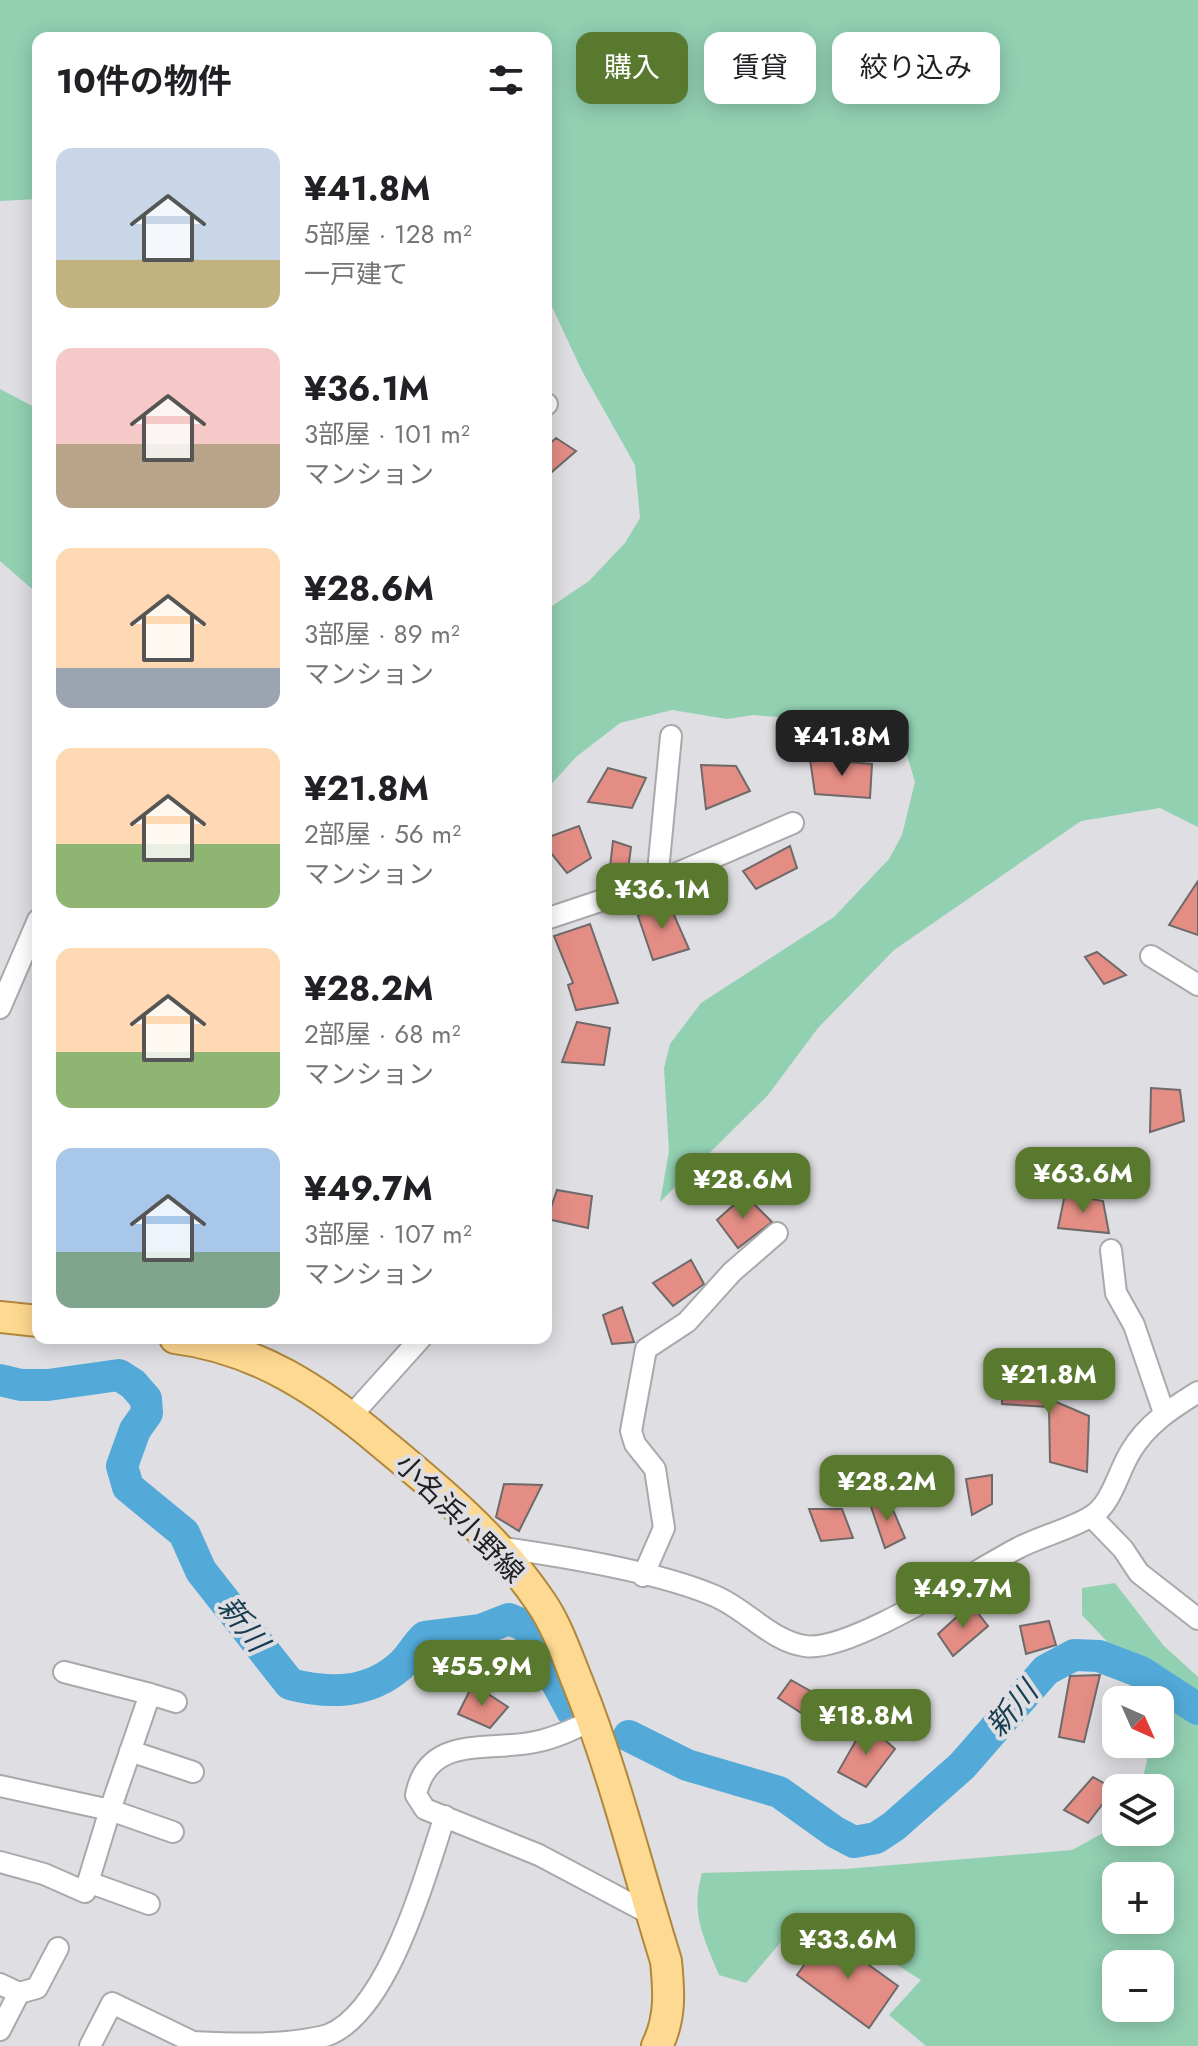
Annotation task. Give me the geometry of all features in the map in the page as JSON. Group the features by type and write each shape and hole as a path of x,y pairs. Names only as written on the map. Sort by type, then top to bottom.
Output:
{"main road":[{"path":"0,1317 32,1320"},
{"name":"小名浜小野線","path":"202,1344 247,1354 298,1380 351,1416 429,1481 497,1547 542,1603 593,1720 666,1961 670,1997 665,2030 657,2046"}],"street":[{"path":"657,882 671,736"},
{"path":"552,917 657,882 793,823"},
{"path":"0,1008 8,973 32,931"},
{"path":"1151,956 1198,985"},
{"path":"643,1576 664,1528 655,1469 635,1444 631,1431 646,1349 687,1322 732,1272 777,1233"},
{"path":"1111,1250 1116,1293 1134,1325 1164,1413"},
{"path":"351,1416 416,1344"},
{"path":"497,1547 643,1576 719,1598 784,1640 806,1647 830,1643 867,1629 1020,1547 1092,1517 1103,1507 1131,1451 1164,1413 1198,1392"},
{"path":"1092,1517 1123,1549 1139,1573 1198,1619"},
{"path":"64,1672 176,1702"},
{"path":"0,1862 44,1874 85,1892 150,1694"},
{"path":"593,1720 536,1742 492,1749 454,1749 439,1756 419,1778 416,1795 425,1809 539,1855 652,1915"},
{"path":"130,1751 193,1772"},
{"path":"0,1786 110,1810 173,1832"},
{"path":"90,2046 112,2003 192,2044 308,2041 331,2034 366,2006 391,1961 445,1816"},
{"path":"88,1882 149,1904"},
{"path":"0,1984 19,1993 37,1988 58,1948"},
{"path":"0,2030 19,1993"}],"green space":[{"path":"0,0 1198,0 1198,827 1160,808 1081,821 894,950 818,1028 768,1095 660,1202 669,1151 664,1068 670,1044 701,1003 834,917 889,859 902,835 915,782 907,755 866,724 753,715 727,719 672,710 620,723 576,757 552,783 552,606 589,581 625,543 640,518 635,465 582,371 552,307 552,32 32,32 32,199 0,201"},
{"path":"0,389 32,406 32,589 0,561"},
{"path":"1115,1583 1163,1645 1198,1677 1198,2046 926,2046 889,2015 921,1980 826,1920 781,1942 746,1983 719,1975 698,1914 702,1873 845,1869 1072,1850 1102,1834 1102,1846 1174,1846 1174,1774 1144,1774 1147,1758 1174,1758 1174,1686 1130,1686 1118,1653 1082,1615 1082,1588"}],"building":[{"path":"556,438 576,451 552,472 552,442"},
{"path":"810,759 872,764 870,798 815,794"},
{"path":"701,765 736,766 750,791 706,809"},
{"path":"608,768 646,778 632,808 588,802"},
{"path":"579,826 591,858 567,873 552,854 552,836"},
{"path":"613,841 631,847 627,878 622,880 609,875"},
{"path":"790,846 797,868 756,889 743,871"},
{"path":"1198,881 1198,935 1169,925"},
{"path":"666,897 689,949 653,960 638,916"},
{"path":"590,924 618,1003 576,1010 568,985 573,983 554,936"},
{"path":"1097,952 1126,975 1104,984 1085,957"},
{"path":"577,1022 610,1028 604,1065 562,1062"},
{"path":"1151,1088 1180,1090 1184,1121 1150,1132"},
{"path":"557,1190 592,1196 588,1228 552,1220 552,1204"},
{"path":"1065,1194 1103,1201 1109,1233 1058,1228"},
{"path":"745,1195 772,1222 738,1248 717,1220"},
{"path":"691,1260 704,1284 673,1306 653,1283"},
{"path":"622,1307 634,1342 612,1344 603,1315"},
{"path":"1001,1361 1041,1371 1040,1395 1089,1416 1087,1472 1050,1462 1049,1407 1002,1404"},
{"path":"992,1475 992,1504 972,1515 966,1479"},
{"path":"504,1484 542,1485 519,1531 496,1517"},
{"path":"869,1501 890,1503 905,1538 885,1548"},
{"path":"809,1509 842,1509 853,1538 821,1541"},
{"path":"971,1604 988,1626 953,1656 938,1634"},
{"path":"1049,1621 1056,1645 1026,1654 1020,1626"},
{"path":"1100,1675 1084,1742 1059,1737 1070,1676"},
{"path":"791,1680 826,1700 806,1716 778,1698"},
{"path":"473,1684 508,1707 490,1728 458,1714"},
{"path":"866,1723 895,1749 866,1787 838,1772"},
{"path":"1093,1777 1102,1782 1102,1805 1088,1823 1064,1810"},
{"path":"826,1934 898,1986 869,2028 797,1975"}],"waterway":[{"name":"新川","path":"0,1380 21,1385 48,1385 119,1375 133,1384 146,1399 147,1413 135,1430 122,1466 128,1487 184,1533 201,1571 290,1684 333,1690 361,1687 400,1666 425,1637 481,1630 509,1619 526,1626 572,1711"},
{"name":"新川","path":"629,1736 687,1765 779,1792 854,1842 876,1838 894,1826 962,1766 1046,1670 1074,1655 1099,1656 1141,1672 1198,1709"}]}
